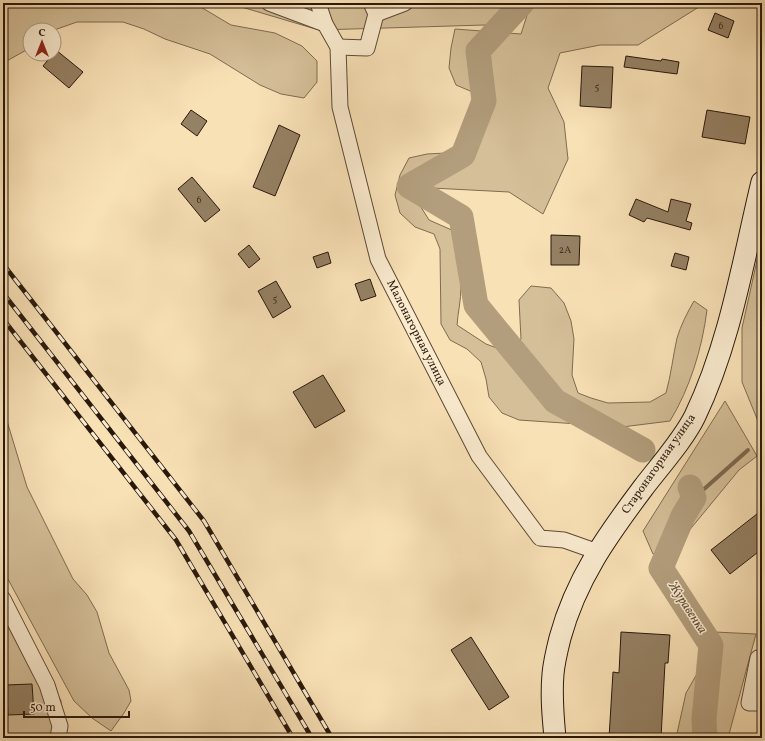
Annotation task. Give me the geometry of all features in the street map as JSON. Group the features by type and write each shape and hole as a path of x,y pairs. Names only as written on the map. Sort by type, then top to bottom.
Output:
{"main road":[{"name":"Старонагорная улица","path":"555,738 552,692 553,672 563,627 582,579 606,538 694,418 718,358 725,336 762,182"}],"street":[{"path":"269,3 325,24"},
{"path":"318,3 325,24 338,47 367,48 374,9 405,3"},
{"name":"Малонагорная улица","path":"338,47 340,107 378,259 479,456 540,538 564,540 598,552"},
{"path":"3,599 47,685 60,726 58,738"},
{"path":"758,658 749,703 762,704"}],"shaded area":[{"path":"3,3 194,3 231,25 275,33 302,46 317,61 317,82 304,98 281,94 260,85 210,54 165,39 144,29 123,22 77,22 62,27 62,22 22,22 22,52 3,63"},
{"path":"228,3 525,3 518,24 319,30"},
{"path":"531,3 708,3 702,5 638,45 600,45 560,53 548,88 564,122 568,159 543,214 509,192 432,188 416,199 429,220 454,231 460,259 461,273 461,297 457,325 486,344 508,352 521,339 519,300 531,286 551,288 564,303 571,321 574,339 572,375 578,393 608,403 650,402 666,393 680,328 694,301 707,310 705,325 689,382 670,421 622,427 519,420 502,413 489,397 481,362 467,349 450,340 441,324 440,249 434,234 415,227 400,213 395,195 400,175 409,158 427,154 446,153 463,143 477,130 483,111 475,93 456,85 449,68 455,29 521,34"},
{"path":"762,238 762,431 742,382 742,328"},
{"path":"725,401 757,456 739,470 678,544 653,554 643,531"},
{"path":"3,415 7,421 27,487 73,579 87,595 97,612 109,653 129,690 131,701 111,731 92,718 74,701 3,570"},
{"path":"3,586 61,701 61,738 3,738"},
{"path":"715,632 756,634 728,738 676,738 686,693 702,665"}],"building":[{"path":"715,13 734,21 728,38 708,30"},
{"path":"62,55 83,72 69,88 43,66 46,62 62,62"},
{"path":"626,56 679,62 677,74 624,67"},
{"path":"582,66 613,67 611,108 580,106"},
{"path":"191,110 207,121 197,136 181,124"},
{"path":"707,110 750,117 745,144 702,137"},
{"path":"279,125 300,135 275,196 253,187"},
{"path":"192,177 220,210 205,222 178,189"},
{"path":"636,199 668,212 671,199 691,204 686,221 692,223 690,230 647,218 644,222 629,215"},
{"path":"551,235 580,236 579,265 551,265"},
{"path":"249,245 260,259 249,268 238,254"},
{"path":"328,252 331,263 317,268 313,257"},
{"path":"675,253 689,257 686,270 671,266"},
{"path":"370,279 376,296 361,301 355,284"},
{"path":"276,281 291,307 273,318 258,291"},
{"path":"323,375 345,411 315,428 293,392"},
{"path":"762,510 762,549 730,574 711,550"},
{"path":"621,632 670,635 668,663 665,663 661,738 609,738 613,672 619,673"},
{"path":"471,637 509,697 489,710 451,650"},
{"path":"32,684 34,714 8,715 6,685"}],"waterway":[{"path":"522,3 478,51 484,101 463,155 409,186 461,217 476,305 555,401 643,450"},
{"path":"694,498 748,450"},
{"name":"Журавенка","path":"690,487 694,498 683,516 661,568 711,645 704,719 705,738"}],"railway":[{"path":"3,264 204,521 332,738"},
{"path":"3,293 189,531 312,738"},
{"path":"3,319 176,540 293,738"}]}
